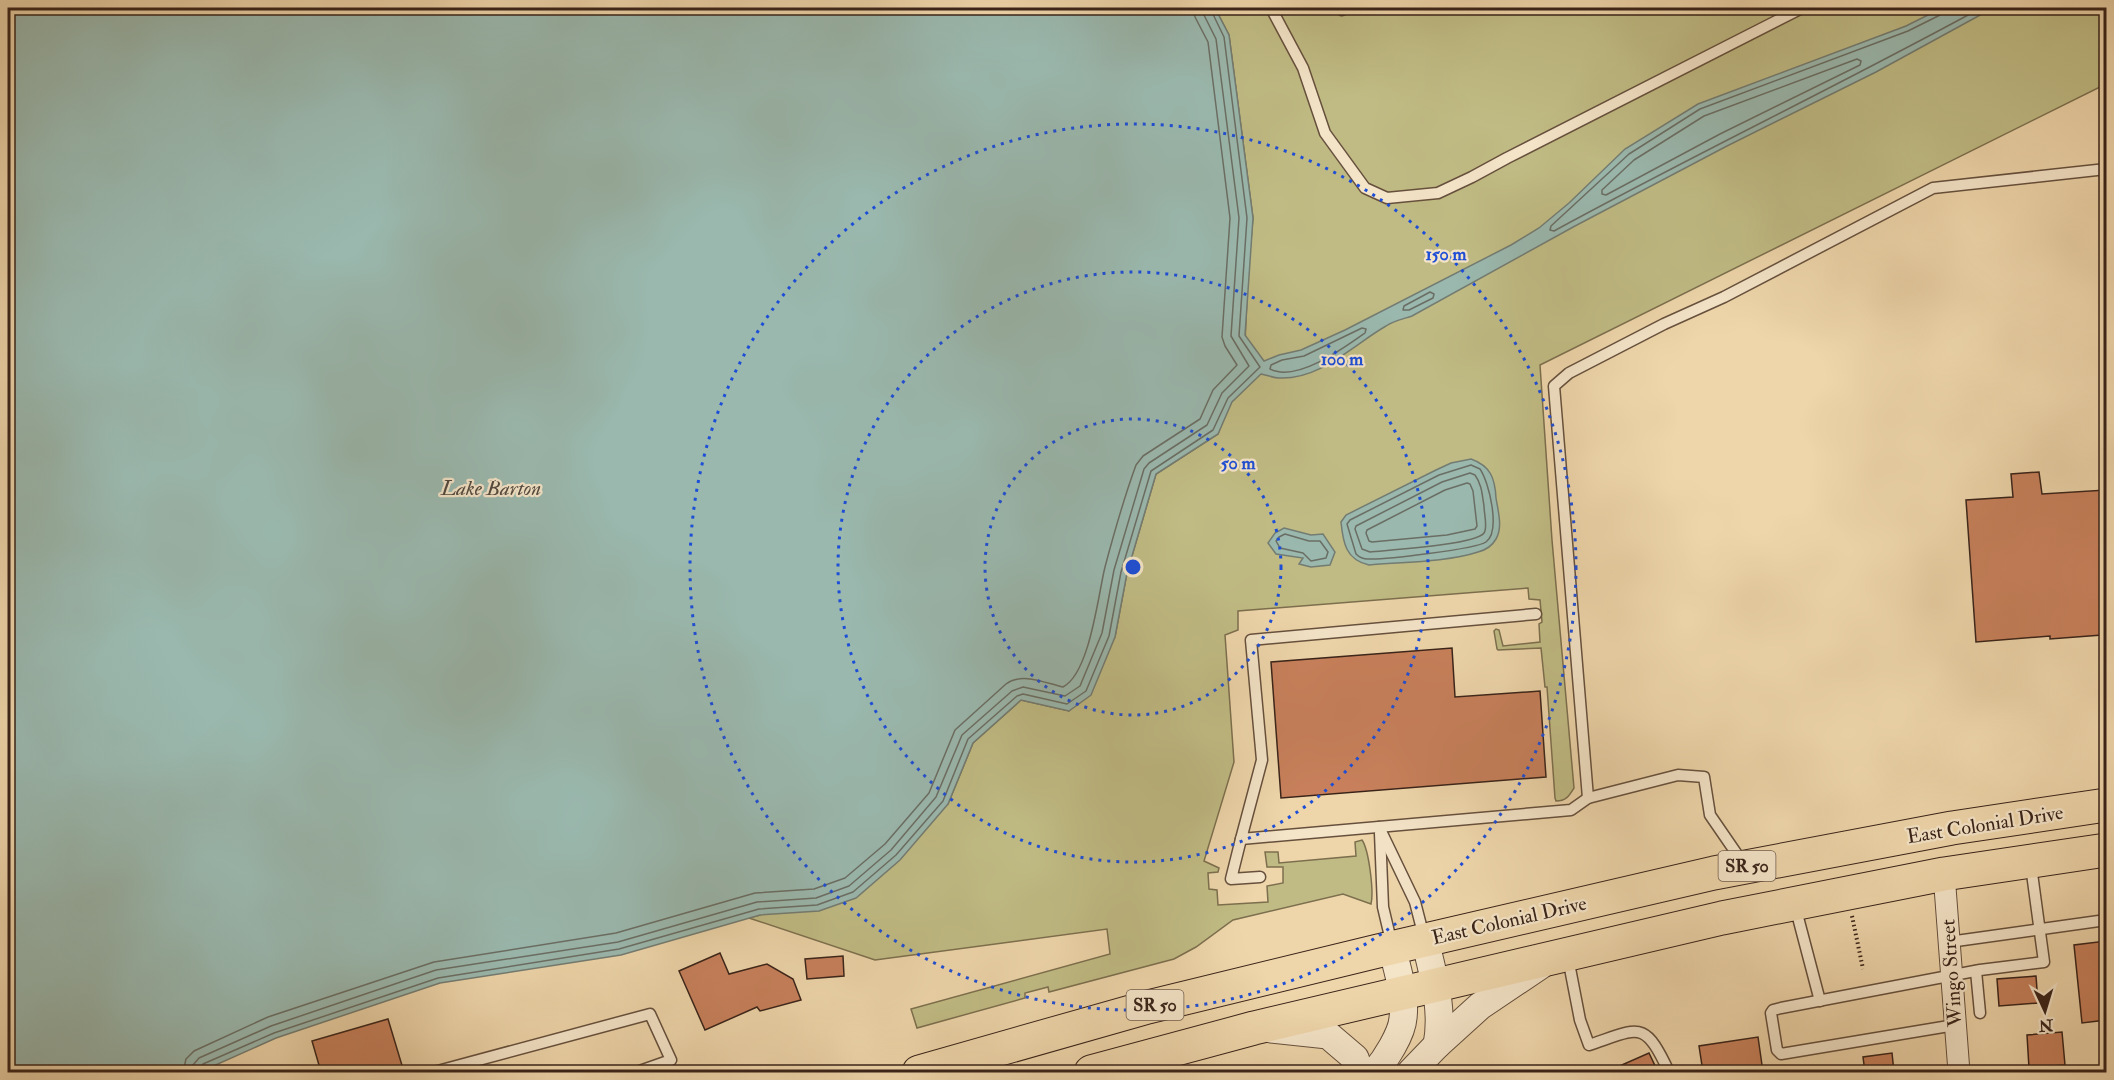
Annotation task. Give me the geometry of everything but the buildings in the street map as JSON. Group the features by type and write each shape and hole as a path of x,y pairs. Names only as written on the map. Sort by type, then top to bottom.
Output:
{"highway":[{"name":"East Colonial Drive","path":"919,1072 1148,1007 1392,947 1746,867 1952,828 2106,805"},
{"name":"SR 50","path":"1091,1072 1254,1028 1794,903 1944,874 2106,850"}],"street":[{"name":"Wingo Street","path":"1944,874 1959,1072"},
{"path":"1425,940 1440,1010 1437,1045"},
{"path":"1375,1072 1386,1059 1403,1019 1402,994 1392,947"},
{"path":"1411,1072 1480,1006 1558,957"},
{"path":"1254,1028 1328,1035 1355,1058 1360,1072"}],"lane":[{"path":"1271,8 1303,68 1325,133 1365,188 1387,198 1438,193 1802,8"},
{"path":"1588,798 1554,386 1579,368 1664,324 1724,297 1933,188 2106,169"},
{"path":"1260,877 1231,879 1262,760 1251,640 1536,614"},
{"path":"1241,839 1571,810 1588,798 1678,775 1704,777 1710,815 1746,867"},
{"path":"1379,826 1415,902 1425,940"},
{"path":"1379,826 1383,907 1392,947"},
{"path":"1955,1024 1781,1054 1777,1050 1771,1013 1773,1010 1976,971 2044,962 2030,861"},
{"path":"1794,903 1820,1001"},
{"path":"1949,942 2106,920"},
{"path":"1558,957 1589,1046 1630,1031 1644,1033 1651,1040 1669,1072"},
{"path":"1976,971 1980,1013"},
{"path":"434,1072 650,1014 671,1060 636,1072"}],"path":[{"path":"1851,913 1863,969"}],"shaded area":[{"path":"1215,8 2106,8 2106,84 1540,365 1552,540 1574,788 1567,798 1556,801 1555,798 1547,687 1545,687 1541,648 1497,649 1494,631 1496,629 1499,630 1503,646 1540,642 1539,624 1542,622 1540,600 1529,599 1528,588 1238,611 1238,630 1225,635 1234,762 1204,861 1219,868 1218,872 1208,873 1209,889 1217,890 1218,905 1268,902 1267,886 1283,883 1283,867 1267,867 1265,852 1278,852 1279,863 1356,856 1355,842 1362,840 1370,871 1371,904 1343,894 1233,920 1196,947 1174,959 1049,992 1048,987 1025,993 1025,998 917,1028 911,1009 1110,954 1107,929 875,960 749,918 760,915 948,804 973,743 1021,700 1069,711 1115,637 1127,573 1156,474 1218,434 1244,366 1253,218 1229,35"}],"water":[{"name":"Lake Barton","path":"8,8 1215,8 1229,35 1253,218 1245,335 1264,361 1301,350 1345,330 1511,245 1539,228 1569,203 1625,149 1698,104 1906,26 1942,8 1993,8 1876,72 1727,146 1575,226 1412,316 1389,324 1322,367 1294,377 1277,378 1261,374 1232,402 1218,434 1156,474 1127,573 1115,637 1091,695 1069,711 1021,700 973,743 948,804 900,860 856,898 819,911 760,915 621,955 440,983 276,1038 200,1072 8,1072"},
{"path":"1471,459 1487,469 1494,485 1500,524 1498,534 1491,546 1453,558 1369,565 1355,559 1347,550 1341,522 1346,515 1451,463"},
{"path":"1284,528 1311,535 1323,534 1335,552 1330,565 1311,567 1299,564 1303,558 1276,554 1268,543 1275,533"}]}
